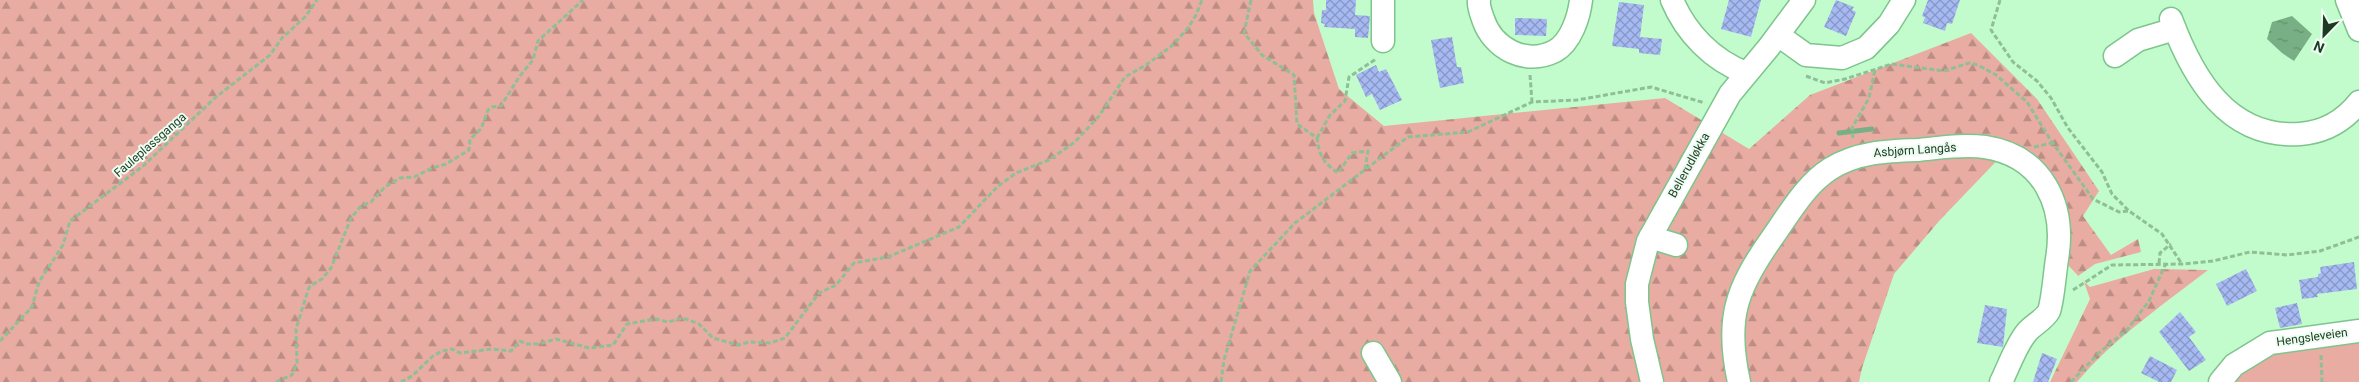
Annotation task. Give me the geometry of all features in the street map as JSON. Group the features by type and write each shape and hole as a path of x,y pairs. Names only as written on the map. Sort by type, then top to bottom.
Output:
{"street":[{"path":"1383,0 1383,41"},
{"path":"1479,0 1486,26 1500,46 1518,55 1538,57 1556,50 1569,37 1580,8 1581,0"},
{"path":"1672,0 1676,11 1699,42 1720,61 1746,73"},
{"name":"Bellerudløkka","path":"1652,382 1642,338 1637,284 1650,238 1730,94 1804,0"},
{"path":"1778,35 1806,56 1842,58 1866,48 1890,24 1904,0"},
{"path":"2348,0 2359,30"},
{"path":"2115,56 2138,40 2173,24 2208,90 2220,104 2234,117 2251,126 2288,135 2306,133 2338,122 2350,114 2359,102"},
{"name":"Asbjørn Langås","path":"1739,382 1732,344 1733,322 1737,300 1745,280 1756,261 1815,181 1837,165 1863,155 1881,152 1983,146 2010,154 2030,167 2048,188 2059,217 2059,249 2048,311"},
{"path":"1650,238 1676,245"},
{"path":"2001,382 2026,333 2048,311"},
{"name":"Hengsleveien","path":"2220,382 2234,365 2270,343 2359,331"},
{"path":"1373,353 1390,382"}],"path":[{"name":"Fauleplassganga","path":"0,341 32,307 39,282 60,252 70,221 142,167 216,97 270,55 282,38 306,17 316,0"},
{"path":"276,382 292,375 297,363 296,329 308,290 310,286 322,279 331,268 351,218 361,206 371,202 385,187 400,178 414,177 432,168 446,164 469,150 470,139 481,130 488,110 492,107 502,106 518,77 533,60 538,42 584,0"},
{"path":"401,382 412,376 433,356 442,351 452,350 460,353 492,349 511,351 520,341 526,344 538,344 556,339 589,348 613,345 627,324 655,319 668,322 684,318 699,324 713,338 738,345 749,342 770,343 785,338 819,293 836,285 854,263 888,257 959,227 997,187 1016,173 1049,160 1075,142 1099,116 1124,77 1146,65 1173,45 1188,28 1202,0"},
{"path":"1251,0 1244,33 1262,55 1294,75 1297,124 1317,138"},
{"path":"2000,0 1992,20 1991,30 1998,42 2013,62 2037,80 2051,98 2068,128 2102,172 2112,194 2129,211 2162,234 2171,244 2182,264"},
{"path":"1365,170 1368,151 1352,153 1338,174 1324,163 1319,153 1317,138 1330,115 1345,101 1349,77 1374,61 1383,41"},
{"path":"1528,56 1532,102"},
{"path":"1803,74 1824,83 1897,64 1944,72 1968,63 1978,65 1996,75 2027,102 2050,139 2093,200 2119,212 2129,211"},
{"path":"1863,155 1852,136 1852,128 1870,98 1876,69"},
{"path":"1222,382 1224,360 1250,271 1295,223 1408,137 1468,132 1532,102 1577,100 1651,87 1712,105 1730,94"},
{"path":"2048,311 2069,292 2112,265 2182,264 2213,261 2250,252 2286,255 2320,251 2359,238"},
{"path":"2159,263 2160,253 2171,244"},
{"path":"2071,382 2094,356 2127,330 2149,301 2166,263"},
{"path":"2320,337 2322,382"}],"green space":[{"path":"0,0 1313,0 1314,13 1339,89 1384,126 1665,98 1749,149 1810,95 1971,33 2037,99 2099,191 2083,216 2111,255 2138,239 2141,252 2095,264 2078,276 2066,263 2037,162 2009,148 1940,220 1894,274 1859,382 0,382"},
{"path":"2154,269 2208,270 2123,336 2077,382 2050,382 2090,299 2084,282 2080,278 2090,287"},
{"path":"2359,340 2359,382 2230,382 2256,361 2292,349"}],"water":[{"path":"2292,16 2312,34 2294,61 2267,39 2272,22"}],"building":[{"path":"1326,0 1356,0 1355,15 1370,16 1368,38 1355,37 1355,29 1324,27 1325,24 1321,23 1322,10 1326,10"},
{"path":"1729,0 1761,0 1751,37 1721,29"},
{"path":"1836,0 1854,7 1852,10 1856,12 1846,36 1824,27"},
{"path":"1928,0 1960,0 1952,24 1947,23 1945,31 1923,23 1925,17 1922,16"},
{"path":"1619,2 1644,5 1640,37 1662,39 1660,55 1639,53 1639,49 1612,46"},
{"path":"1515,18 1547,19 1546,36 1515,35"},
{"path":"1452,37 1457,67 1461,67 1464,83 1440,88 1431,40"},
{"path":"1376,65 1379,72 1386,69 1402,100 1380,110 1372,94 1366,97 1356,75"},
{"path":"2354,262 2357,289 2317,294 2318,297 2302,299 2299,280 2318,277 2318,274 2321,273 2320,267"},
{"path":"2246,269 2257,291 2227,306 2216,284"},
{"path":"2297,303 2302,324 2280,328 2275,308"},
{"path":"1985,305 2007,309 2003,347 1977,343"},
{"path":"2180,312 2196,332 2189,337 2206,360 2189,371 2159,332"},
{"path":"2042,353 2057,359 2048,382 2033,382"},
{"path":"2150,356 2177,370 2171,382 2159,382 2141,373"}],"waterway":[{"path":"1839,133 1872,129"}]}
